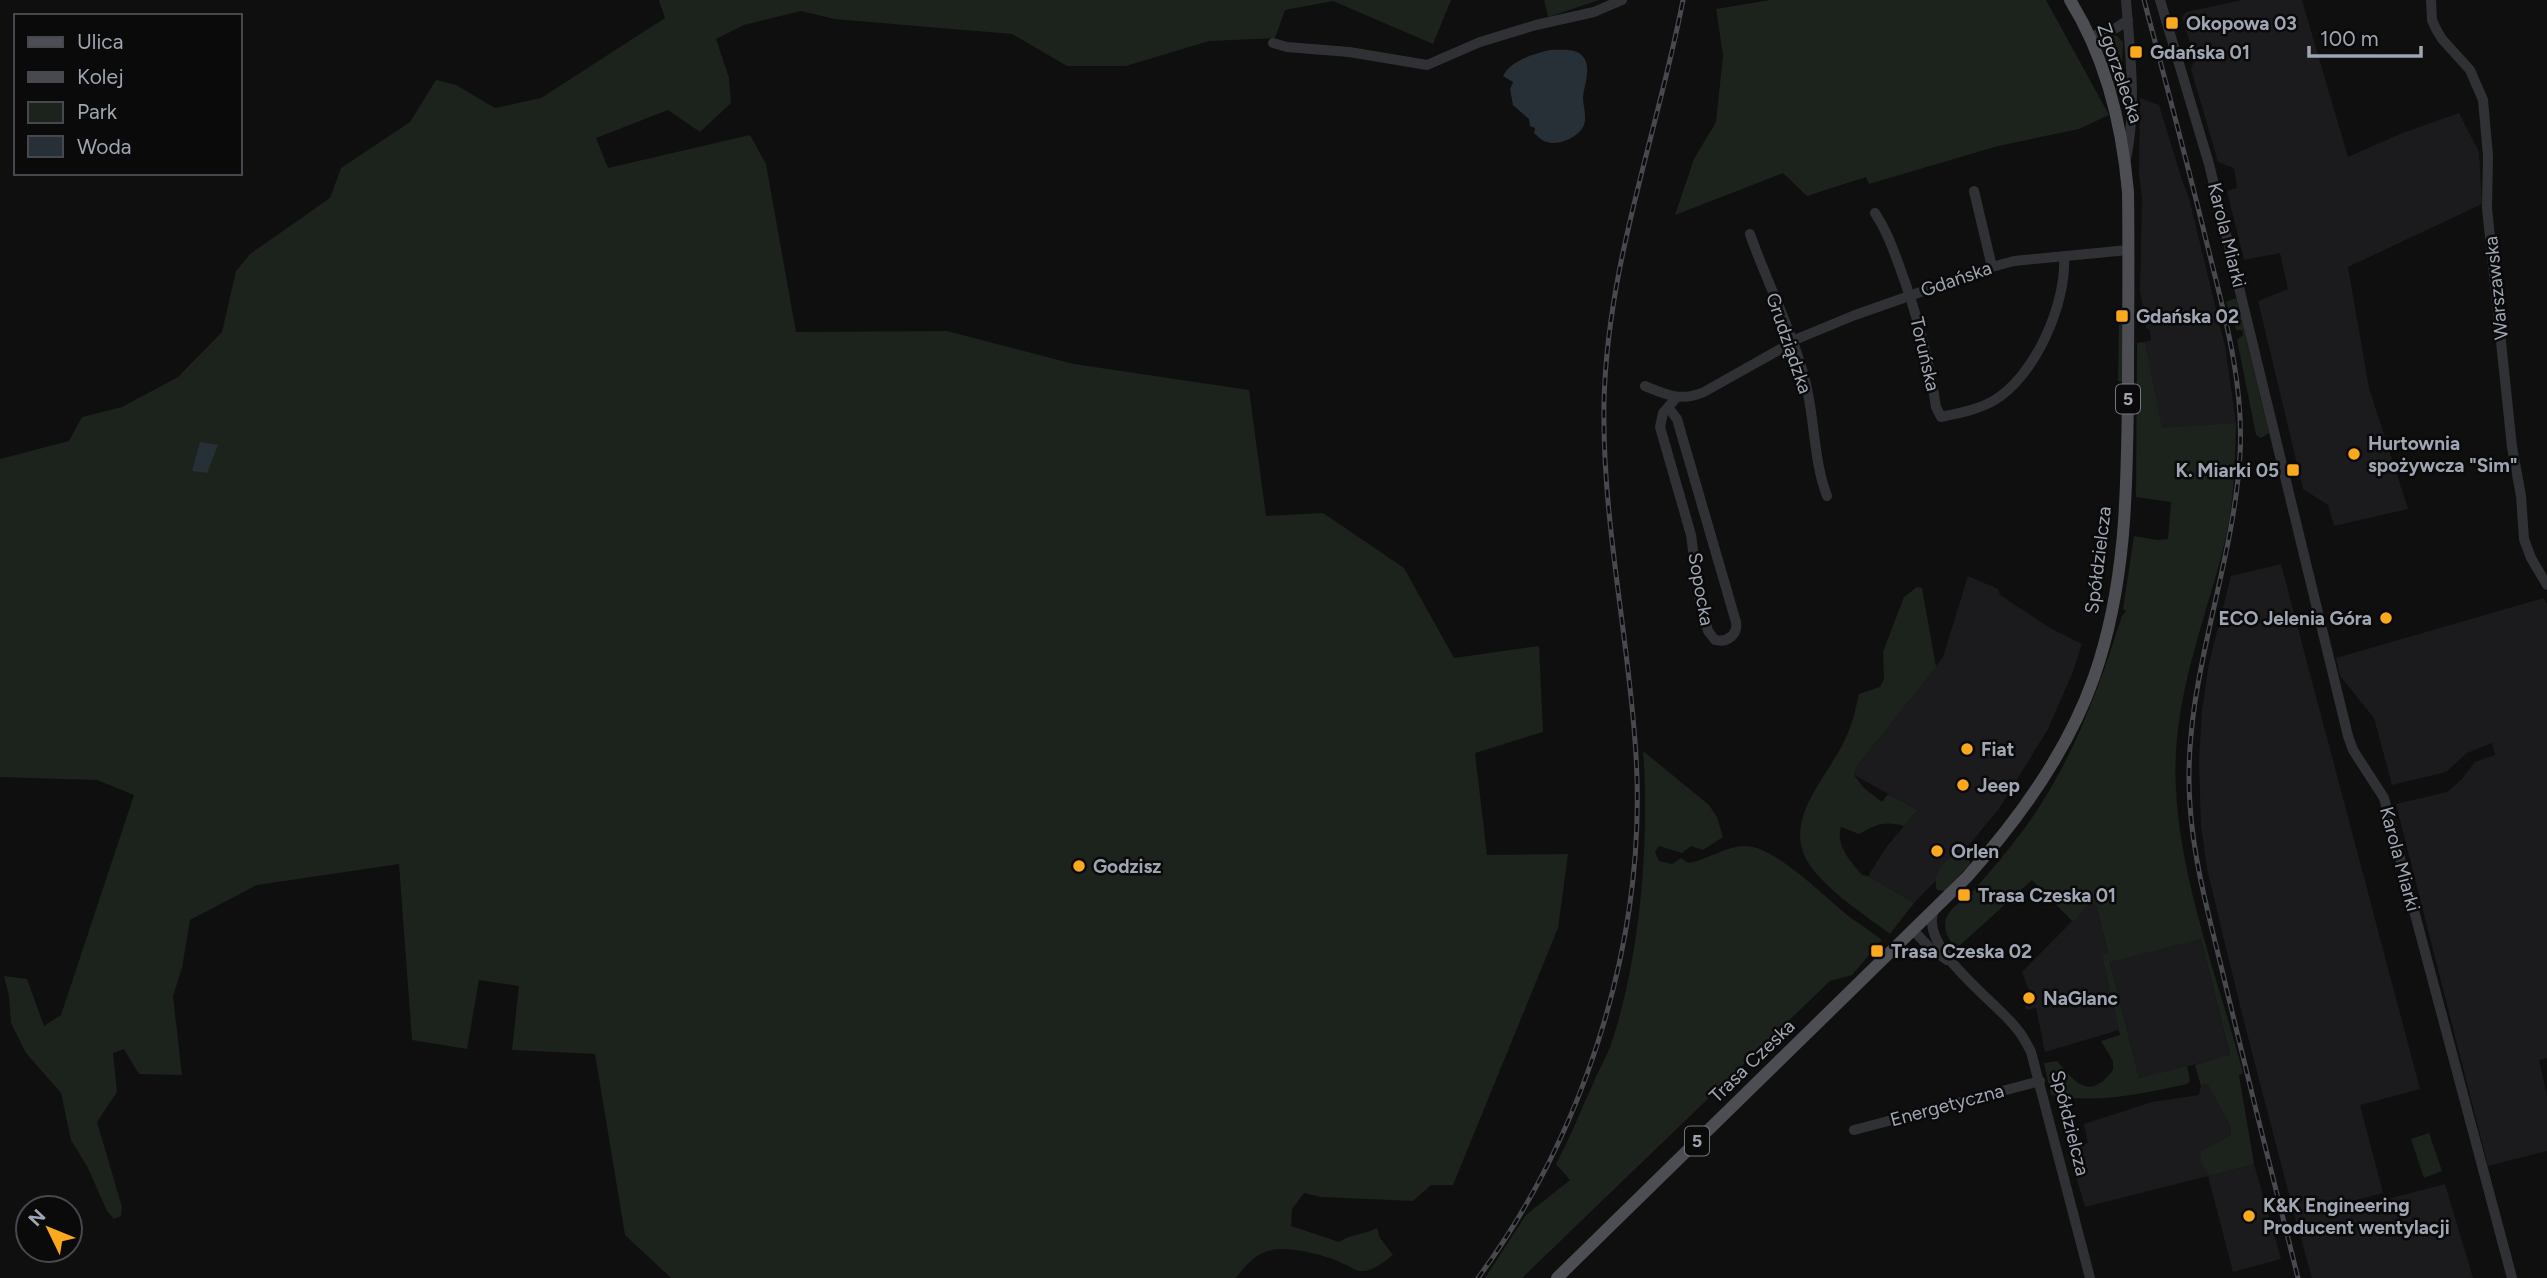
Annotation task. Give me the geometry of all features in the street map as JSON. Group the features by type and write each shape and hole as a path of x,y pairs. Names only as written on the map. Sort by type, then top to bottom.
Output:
{"main road":[{"name":"Zgorzelecka","path":"2070,0 2090,37 2105,75 2119,124 2126,163"},
{"name":"Spółdzielcza","path":"1913,930 1993,848 2033,794 2059,752 2083,704 2102,652 2118,586 2127,461 2126,163"},
{"name":"Trasa Czeska","path":"1557,1278 1913,930"}],"street":[{"path":"1273,43 1427,65 1480,42 1536,25 1594,12 1622,0"},
{"path":"2126,0 2131,110 2131,134 2126,163"},
{"name":"Karola Miarki","path":"2160,0 2209,163 2348,736 2353,750 2384,798 2512,1278"},
{"name":"Warszawska","path":"2431,0 2432,20 2436,29 2470,70 2483,100 2488,156 2487,208 2524,539 2531,558 2547,585"},
{"path":"2090,37 2116,28 2128,20"},
{"path":"1974,191 1992,267"},
{"name":"Toruńska","path":"1875,213 1885,228 1922,331 1936,407 1941,417 1972,410 1993,401 2010,387 2033,359 2049,329 2058,301 2064,256"},
{"name":"Grudziądzka","path":"1750,234 1793,342 1805,382 1820,479 1827,496"},
{"name":"Gdańska","path":"1675,398 1690,398 1704,392 1793,342 1910,295 1992,267 2014,261 2128,250"},
{"path":"1645,386 1675,398 1668,407"},
{"name":"Sopocka","path":"1668,407 1676,419 1737,622 1736,631 1730,639 1724,641 1715,640 1709,635 1700,602 1691,535 1660,426 1660,419 1668,407"},
{"name":"Spółdzielcza","path":"1934,909 1930,923 1938,943"},
{"name":"Spółdzielcza","path":"1913,930 1923,930 1938,943 1953,964 2018,1030 2031,1052 2090,1278"},
{"name":"Spółdzielcza","path":"1913,930 1930,948 1953,964"},
{"name":"Energetyczna","path":"1854,1130 2040,1081"}],"shaded area":[{"path":"2242,0 2302,0 2348,157 2400,134 2459,113 2479,152 2482,204 2348,267 2369,388 2408,509 2334,526 2328,505 2303,489 2258,301 2288,289 2280,253 2244,260 2227,191 2237,188 2234,168 2218,162 2191,69 2195,59 2182,17 2186,12"},
{"path":"2140,98 2159,105 2189,198 2225,346 2236,423 2162,429 2160,426 2145,342 2151,340 2150,331 2146,328 2140,290"},
{"path":"2281,564 2420,1089 2360,1105 2383,1193 2352,1201 2341,1199 2346,1210 2445,1184 2473,1278 2312,1278 2293,1210 2207,869 2201,826 2199,761 2202,710 2209,663 2231,576"},
{"path":"1968,576 1998,589 2000,595 2050,628 2082,644 2048,729 1999,809 1959,857 1914,903 1868,876 1887,846 1918,810 1854,775 1857,766 1943,657"},
{"path":"2544,598 2547,604 2547,1058 2539,1060 2547,1096 2547,1151 2488,1166 2396,804 2447,792 2475,762 2495,755 2492,743 2467,753 2446,772 2392,785 2374,718 2340,676 2336,658"},
{"path":"2091,902 2096,904 2108,953 2102,956 2119,1030 2045,1052 2036,1008 2026,1010 2021,993 2029,991 2022,972"},
{"path":"2201,939 2230,1056 2139,1078 2110,961"},
{"path":"2207,1084 2230,1125 2231,1134 2201,1150 2209,1176 2254,1164 2281,1259 2233,1272 2208,1176 2085,1207 2068,1149 2088,1143 2084,1124 2152,1102 2199,1095 2201,1086"}],"green space":[{"path":"659,0 1451,0 1433,44 1333,1 1285,10 1275,38 1209,41 1126,66 1067,66 1012,34 834,19 801,11 744,25 716,39 729,78 731,103 700,132 668,110 596,138 608,168 750,135 766,164 796,332 947,331 1074,364 1249,390 1266,516 1323,513 1404,568 1454,658 1539,646 1543,732 1475,753 1487,855 1568,854 1558,928 1453,1185 1431,1185 1413,1201 1321,1197 1304,1193 1292,1209 1291,1226 1339,1242 1377,1228 1380,1238 1393,1255 1376,1267 1359,1271 1326,1257 1285,1249 1259,1255 1236,1278 671,1278 625,1235 595,1054 512,1050 519,986 479,980 467,1049 412,1040 399,864 257,885 190,920 182,968 173,996 182,1075 139,1074 124,1049 113,1053 117,1092 97,1122 122,1207 121,1216 114,1219 107,1211 88,1168 71,1140 61,1093 26,1053 11,1023 4,976 27,979 44,1026 61,1015 134,795 97,780 0,777 0,459 69,441 82,417 122,407 178,377 222,332 236,271 250,254 330,198 341,168 410,122 436,80 456,85 495,108 541,98 665,18"},
{"path":"1544,0 1599,0 1548,17"},
{"path":"1770,0 2046,0 2109,115 2079,129 1998,146 1869,184 1866,177 1807,196 1783,173 1675,215 1694,159 1716,122 1723,55 1716,9"},
{"path":"2117,36 2123,42 2121,96 2117,92 2101,45 2104,38"},
{"path":"2236,298 2269,433 2261,438 2256,435 2237,340 2243,335 2242,330 2236,330 2226,302"},
{"path":"2122,320 2122,382 2118,381 2119,321"},
{"path":"2145,342 2162,428 2236,423 2230,515 2188,673 2176,752 2180,832 2198,914 2243,1073 2239,1075 2254,1164 2209,1176 2200,1160 2201,1150 2231,1134 2230,1125 2207,1084 2201,1086 2195,1065 2230,1055 2201,939 2110,962 2139,1078 2187,1066 2190,1081 2187,1084 2136,1094 2068,1098 2051,1095 2044,1063 2057,1061 2077,1082 2090,1087 2097,1085 2113,1070 2113,1061 2101,1041 2120,1035 2102,956 2108,953 2096,904 2091,902 2073,922 2032,880 1957,948 1949,938 1945,925 1949,912 1974,890 2018,837 2067,759 2092,703 2126,611 2123,609 2134,536 2168,539 2171,502 2136,497 2137,343"},
{"path":"1917,587 1922,588 1936,667 1857,766 1854,775 1864,788 1882,802 1888,794 1918,810 1904,826 1881,824 1859,834 1841,827 1840,834 1845,853 1862,875 1914,903 1890,934 1823,881 1804,854 1800,836 1802,819 1809,802 1847,735 1859,694 1880,687 1884,679 1883,652 1904,597"},
{"path":"1643,751 1709,805 1717,817 1723,837 1703,850 1691,846 1682,853 1659,846 1655,852 1659,861 1672,864 1681,858 1688,863 1738,847 1757,848 1785,864 1882,940 1852,975 1830,981 1522,1278 1485,1278 1526,1215 1570,1180 1556,1164 1608,1052 1629,977 1644,862"},
{"path":"1964,853 1969,856 1970,864 1945,891 1937,890 1936,878 1942,866 1952,857"},
{"path":"2429,1133 2442,1171 2424,1178 2411,1139"}],"water":[{"path":"1550,50 1577,52 1586,61 1587,67 1583,98 1584,125 1573,137 1557,143 1541,140 1534,133 1535,128 1530,126 1529,119 1513,105 1510,89 1513,82 1503,76 1517,62"},
{"path":"200,442 218,445 207,473 192,471"}],"railway":[{"path":"1478,1278 1517,1219 1551,1157 1580,1091 1604,1023 1621,954 1632,883 1637,812 1635,741 1604,446 1607,351 1623,250 1683,0"},
{"path":"2144,0 2221,299 2239,402 2240,455 2235,499 2193,716 2189,760 2192,829 2210,922 2298,1278"}],"place":[{"name":"Okopowa 03","path":"2172,23"},
{"name":"Gdańska 01","path":"2136,52"},
{"name":"Gdańska 02","path":"2122,316"},
{"name":"Hurtownia spożywcza \"Sim\"","path":"2354,454"},
{"name":"K. Miarki 05","path":"2293,470"},
{"name":"ECO Jelenia Góra","path":"2386,618"},
{"name":"Fiat","path":"1967,749"},
{"name":"Jeep","path":"1963,785"},
{"name":"Orlen","path":"1937,851"},
{"name":"Godzisz","path":"1079,866"},
{"name":"Trasa Czeska 01","path":"1964,895"},
{"name":"Trasa Czeska 02","path":"1877,951"},
{"name":"NaGlanc","path":"2029,998"},
{"name":"K&K Engineering Producent wentylacji","path":"2249,1216"}]}
